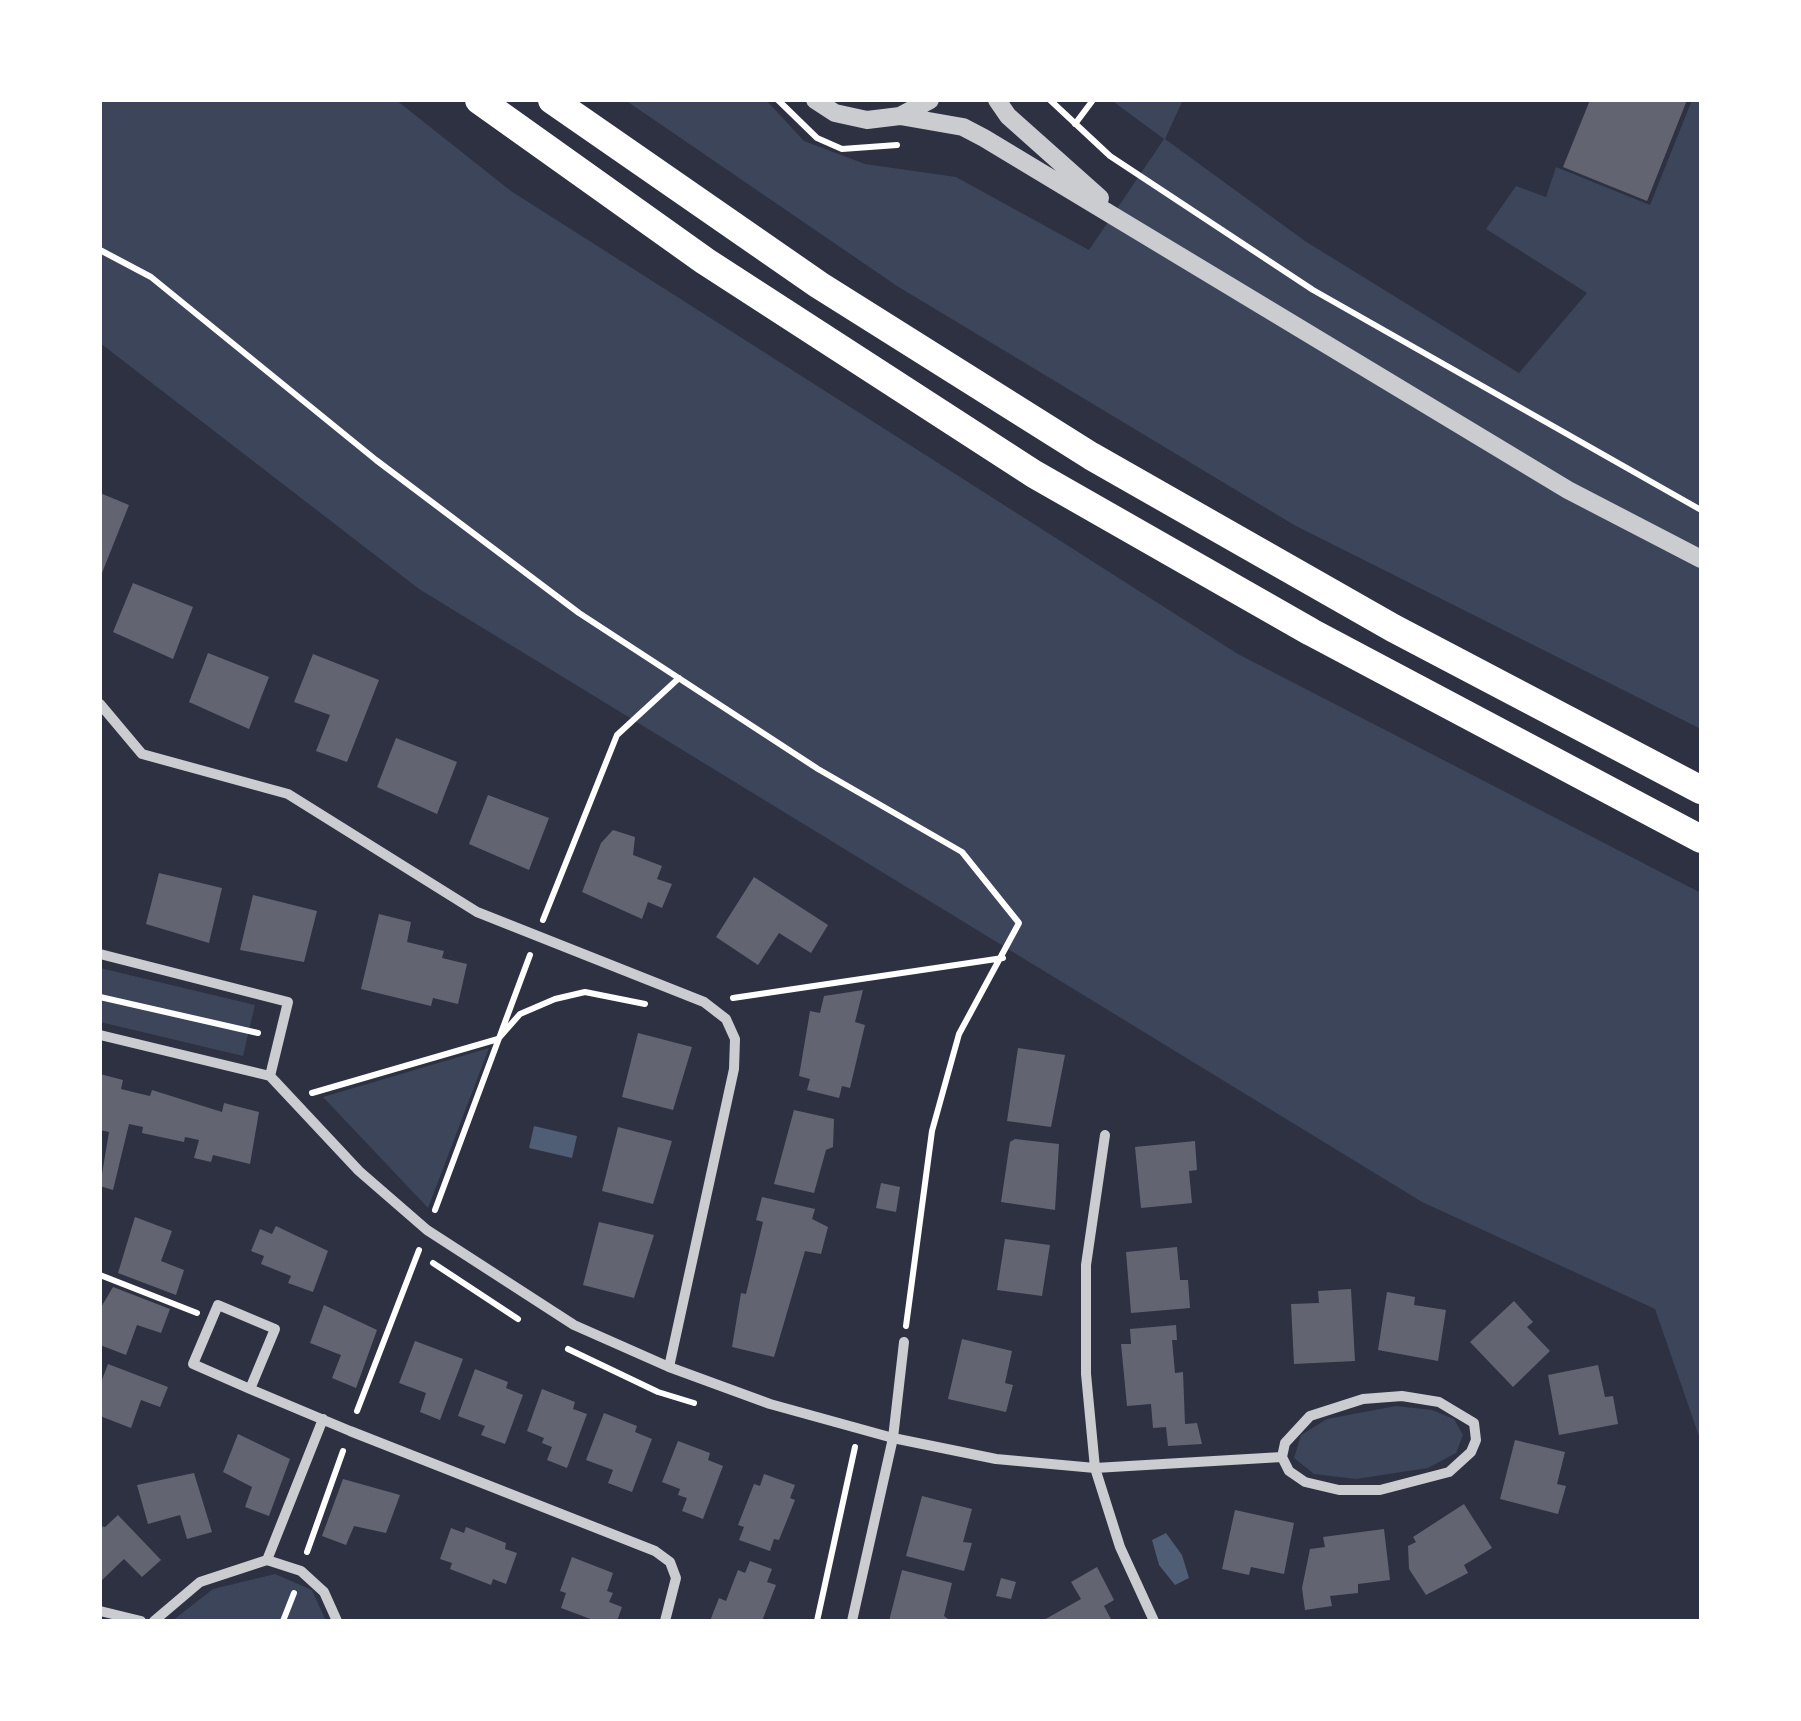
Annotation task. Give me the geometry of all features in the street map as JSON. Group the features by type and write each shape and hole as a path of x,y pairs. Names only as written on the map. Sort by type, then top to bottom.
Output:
{"highway":[{"path":"479,100 705,261 1034,474 1311,632 1701,839"},
{"path":"552,100 819,285 1074,446 1394,628 1701,790"}],"street":[{"path":"815,100 851,118 900,116 962,127 1568,490 1701,559"},
{"path":"900,116 930,100"},
{"path":"997,100 1008,116 1130,225"},
{"path":"100,704 142,754 288,794 477,912 704,1002 726,1019 736,1039 734,1068 669,1367"},
{"path":"100,954 288,1002 270,1076"},
{"path":"100,1035 270,1076 359,1170 427,1230 574,1325 669,1367 770,1404 892,1438 996,1459 1096,1468 1282,1457"},
{"path":"1105,1135 1086,1266 1083,1318 1096,1468 1120,1547 1154,1621"},
{"path":"250,1388 275,1329 218,1304 193,1364 323,1419 350,1430 655,1551 670,1562 676,1578 665,1621"},
{"path":"852,1621 892,1438 904,1342"},
{"path":"1402,1396 1439,1402 1474,1423 1476,1440 1471,1452 1448,1472 1380,1490 1339,1490 1305,1482 1289,1471 1282,1457 1285,1443 1310,1416 1363,1398 1402,1396"},
{"path":"268,1560 323,1419"},
{"path":"154,1621 200,1582 268,1560 301,1571 324,1592 337,1621"},
{"path":"100,1611 141,1621"}],"path":[{"path":"1050,100 1110,156 1314,290 1701,510"},
{"path":"1074,124 1093,100"},
{"path":"100,250 151,277 376,460 579,613 818,768 962,852 1019,923 959,1034 932,1131 904,1342"},
{"path":"283,1621 350,1430 617,735 679,678"},
{"path":"292,1100 498,1038 520,1014 555,998 586,992 625,1003 704,1002 1003,958"},
{"path":"100,997 279,1038"},
{"path":"100,1275 212,1319"}],"shaded area":[{"path":"100,100 396,100 511,191 1238,654 1701,893 1701,1442 1655,1309 1422,1202 419,589 100,343"},
{"path":"625,100 766,100 804,141 865,164 956,177 1089,250 1164,139 1111,100 1183,100 1165,139 1305,241 1519,373 1587,293 1486,229 1516,186 1546,197 1556,167 1650,205 1692,100 1701,100 1701,729 1294,525 897,286"},
{"path":"100,968 255,1005 243,1056 100,1022"},
{"path":"489,1048 428,1208 323,1097"},
{"path":"534,1126 577,1136 572,1158 529,1148"},
{"path":"1396,1406 1432,1410 1454,1419 1463,1435 1456,1453 1428,1468 1356,1479 1314,1474 1294,1458 1301,1435 1327,1419"},
{"path":"1166,1533 1182,1555 1189,1578 1175,1585 1159,1565 1152,1540"},
{"path":"275,1574 312,1590 326,1621 172,1621 213,1589"}],"building":[{"path":"1590,100 1687,100 1647,201 1563,167"},
{"path":"100,493 129,505 100,578"},
{"path":"133,583 193,607 173,659 113,632"},
{"path":"208,653 269,677 249,729 189,702"},
{"path":"313,654 379,680 347,762 316,751 330,715 294,702"},
{"path":"396,738 457,762 437,814 377,787"},
{"path":"488,795 549,818 529,870 469,844"},
{"path":"613,830 635,837 633,855 662,866 657,879 672,884 662,908 648,902 642,919 582,892 601,843"},
{"path":"159,873 222,888 209,943 146,924"},
{"path":"754,877 828,925 811,953 779,933 758,965 716,937"},
{"path":"253,895 317,911 304,962 240,950"},
{"path":"379,914 411,922 407,942 444,951 442,958 467,964 458,1004 433,998 431,1006 361,989"},
{"path":"863,990 855,1022 865,1025 850,1088 842,1086 839,1098 807,1090 810,1079 799,1076 810,1011 820,1013 824,996"},
{"path":"638,1033 692,1047 673,1110 622,1097"},
{"path":"1018,1048 1065,1055 1051,1127 1007,1121"},
{"path":"100,1074 123,1080 121,1089 137,1093 150,1096 152,1090 222,1112 224,1103 259,1112 250,1164 213,1155 211,1162 194,1158 199,1140 185,1137 184,1142 142,1133 143,1127 129,1124 113,1190 100,1186 109,1132 100,1130"},
{"path":"794,1110 834,1119 833,1147 826,1150 814,1193 774,1184"},
{"path":"618,1127 672,1141 653,1204 602,1191"},
{"path":"1015,1139 1059,1144 1055,1210 1001,1202 1010,1142"},
{"path":"1195,1141 1197,1170 1189,1171 1192,1203 1141,1208 1135,1147"},
{"path":"881,1183 900,1187 896,1212 876,1208"},
{"path":"762,1197 815,1209 812,1219 828,1227 821,1254 805,1251 774,1357 732,1347 741,1293 746,1294 763,1222 756,1220"},
{"path":"135,1217 172,1231 161,1261 184,1270 176,1295 118,1273"},
{"path":"599,1222 654,1235 634,1298 583,1285"},
{"path":"276,1226 328,1251 313,1292 288,1283 291,1276 261,1264 264,1256 251,1251 260,1229 272,1234"},
{"path":"1005,1239 1050,1245 1042,1296 997,1290"},
{"path":"1177,1247 1180,1280 1188,1280 1190,1308 1131,1313 1126,1252"},
{"path":"113,1287 170,1309 161,1333 137,1325 126,1355 100,1345 100,1309"},
{"path":"1351,1289 1355,1361 1294,1364 1291,1304 1319,1303 1318,1291"},
{"path":"1387,1292 1415,1297 1414,1305 1446,1310 1438,1361 1378,1350"},
{"path":"1514,1301 1533,1322 1527,1327 1550,1351 1513,1387 1470,1342"},
{"path":"324,1305 377,1330 356,1388 332,1378 341,1355 310,1343"},
{"path":"1176,1325 1177,1340 1172,1340 1175,1373 1183,1372 1185,1424 1197,1423 1202,1444 1168,1446 1166,1427 1153,1428 1151,1404 1127,1406 1121,1344 1131,1344 1130,1329"},
{"path":"962,1339 1012,1351 1005,1383 1013,1385 1006,1412 948,1399"},
{"path":"415,1341 463,1359 440,1420 420,1412 426,1393 399,1383"},
{"path":"108,1364 168,1387 160,1407 141,1400 131,1428 100,1416 100,1385"},
{"path":"1598,1365 1605,1397 1613,1396 1618,1424 1559,1435 1548,1375"},
{"path":"475,1369 508,1382 506,1388 523,1395 505,1444 481,1435 485,1426 458,1416"},
{"path":"542,1389 575,1402 573,1409 587,1414 567,1468 547,1460 552,1447 542,1443 544,1438 527,1431"},
{"path":"604,1413 637,1426 635,1432 652,1439 632,1492 608,1483 613,1470 586,1460"},
{"path":"238,1434 290,1459 269,1516 245,1507 252,1487 223,1472"},
{"path":"1515,1440 1565,1452 1557,1484 1566,1486 1558,1514 1500,1499"},
{"path":"678,1441 710,1453 708,1460 723,1466 703,1519 682,1511 687,1498 678,1495 680,1489 662,1482"},
{"path":"194,1473 212,1532 187,1539 180,1515 148,1524 137,1485"},
{"path":"764,1474 795,1485 790,1498 795,1500 779,1540 774,1539 770,1551 739,1540 744,1527 738,1525 754,1484 760,1486"},
{"path":"343,1479 400,1495 386,1533 354,1526 346,1545 322,1536"},
{"path":"922,1496 972,1509 963,1542 972,1543 964,1571 906,1556"},
{"path":"1464,1504 1492,1548 1464,1565 1468,1573 1426,1595 1409,1569 1408,1546 1416,1542 1413,1537"},
{"path":"1235,1510 1294,1523 1284,1574 1251,1567 1249,1575 1222,1569"},
{"path":"118,1515 161,1560 142,1577 124,1559 100,1582 100,1526 105,1527"},
{"path":"466,1527 506,1543 505,1549 517,1553 506,1584 493,1579 491,1585 450,1569 452,1563 440,1559 451,1528 464,1533"},
{"path":"1384,1529 1390,1580 1358,1584 1358,1593 1330,1596 1332,1606 1305,1610 1302,1588 1310,1549 1325,1547 1323,1537"},
{"path":"572,1557 613,1573 607,1591 613,1593 609,1602 622,1607 617,1621 596,1621 561,1608 566,1593 560,1591"},
{"path":"750,1561 772,1569 767,1582 776,1585 762,1621 710,1621 719,1598 726,1601 738,1570 745,1573"},
{"path":"1097,1567 1114,1600 1104,1606 1112,1621 1042,1621 1081,1599 1071,1582"},
{"path":"902,1570 952,1583 944,1616 951,1621 889,1621"},
{"path":"1001,1578 1016,1582 1011,1599 996,1596"}]}
